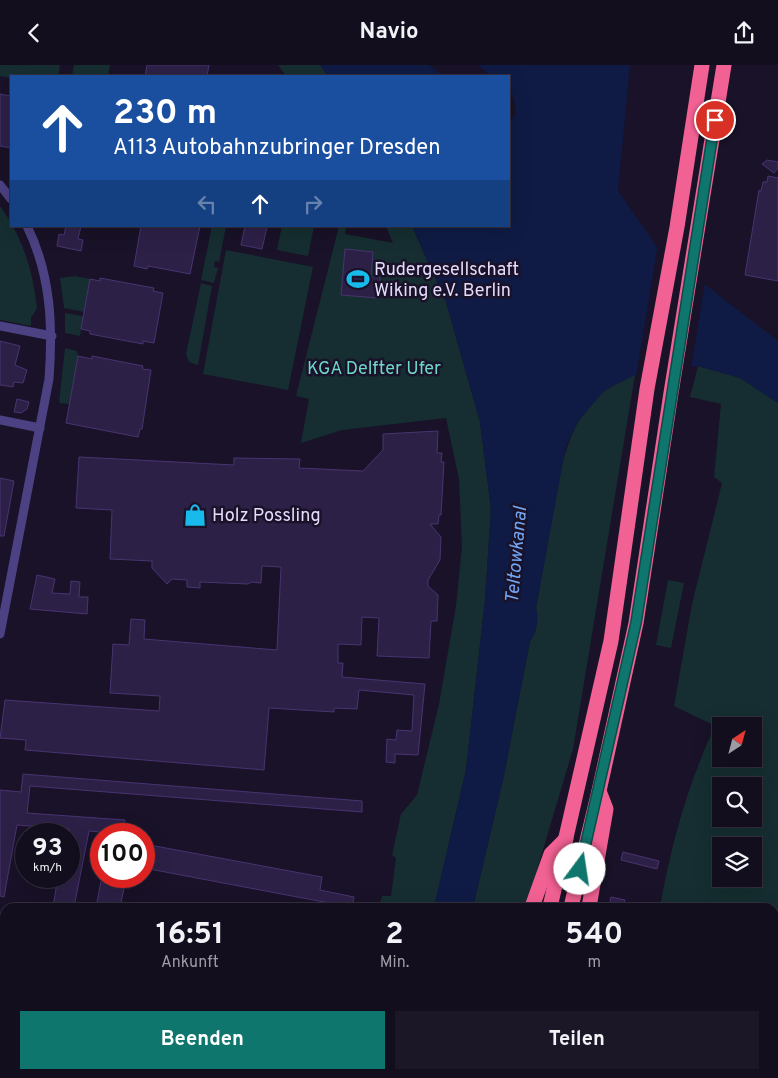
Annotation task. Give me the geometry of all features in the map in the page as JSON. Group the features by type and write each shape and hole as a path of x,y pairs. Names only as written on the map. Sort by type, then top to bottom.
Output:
{"highway":[{"path":"551,903 610,641 647,389 677,227 702,65"},
{"path":"572,903 600,791 636,623 670,393 724,65"},
{"path":"590,903 606,809 600,791"},
{"path":"533,903 551,854 566,839"}],"street":[{"path":"0,185 10,198"},
{"path":"0,634 49,379 52,336 51,312 45,273 27,227"},
{"path":"0,327 52,336"},
{"path":"0,421 40,428"}],"green space":[{"path":"0,65 60,65 58,75 10,75 10,78 0,76"},
{"path":"74,65 110,65 108,75 72,75"},
{"path":"278,65 320,65 327,75 285,75"},
{"path":"0,206 10,220 10,227 15,229 25,254 33,280 37,308 31,318 31,326 0,320"},
{"path":"212,227 226,227 219,262 215,261 214,267 218,268 214,283 201,280"},
{"path":"282,227 314,227 308,256 277,250"},
{"name":"KGA Delfter Ufer","path":"339,227 346,227 345,234 393,243 386,227 412,227 446,302 480,422 491,509 485,600 466,770 435,903 380,903 382,896 391,896 396,858 392,855 401,814 417,795 439,704 456,606 462,547 459,479 446,418 342,430 301,443 309,399 296,396"},
{"path":"226,250 313,267 288,390 203,374"},
{"path":"75,276 90,279 84,312 64,308 60,278"},
{"path":"201,283 212,286 198,365 189,362 186,354"},
{"path":"65,313 83,316 80,336 65,333"},
{"path":"65,348 77,351 78,356 69,404 59,403"},
{"path":"698,366 740,378 778,403 778,903 661,903 681,815 712,733 712,767 762,767 762,717 712,717 712,725 674,706 692,604 722,483 714,477 721,404 690,397"},
{"path":"635,375 573,749 527,903 474,903 503,780 530,641 537,625 536,608 560,474 573,433 583,415 596,398 613,385"},
{"path":"668,580 684,583 671,648 656,645"}],"water":[{"path":"320,65 429,65 442,75 327,75"},
{"name":"Teltowkanal","path":"478,65 630,65 618,191 658,248 778,341 778,403 740,378 698,366 635,375 604,391 579,420 566,446 536,608 537,625 530,641 503,780 474,903 435,903 466,770 485,600 491,509 480,422 446,302 412,227 510,227 510,121 516,115 515,105 510,87 510,75 490,75"}],"pier":[{"path":"658,244 705,282 691,369 636,377"}],"building":[{"path":"147,65 209,65 207,75 145,75"},
{"path":"0,94 10,96 10,148 0,146"},
{"path":"767,160 778,162 778,168 774,173 762,164"},
{"path":"768,176 778,178 778,281 745,275 759,190 761,191 763,182 767,182"},
{"path":"66,227 81,227 78,239 83,240 81,251 57,246 59,234 64,235"},
{"path":"141,227 200,227 190,274 148,266 147,269 134,266"},
{"path":"245,227 267,227 262,249 241,245"},
{"path":"345,249 373,252 371,277 380,277 378,298 341,295"},
{"path":"100,278 154,288 153,291 163,293 154,343 143,341 143,344 90,334 90,331 81,329 90,279 100,281"},
{"path":"0,341 20,346 15,365 27,370 23,383 14,382 13,387 0,385"},
{"path":"78,356 92,359 92,356 143,366 142,369 151,370 142,429 140,429 138,437 66,423"},
{"path":"17,399 29,402 27,409 21,413 14,412"},
{"path":"438,431 437,453 442,453 441,462 444,462 441,515 439,515 438,524 430,524 441,537 440,560 428,580 428,586 438,595 437,621 431,621 429,658 377,656 379,618 362,617 361,645 338,644 338,663 343,663 342,677 425,684 418,755 395,754 395,763 386,762 387,739 396,740 397,730 412,731 414,695 359,690 357,709 334,708 334,712 269,708 264,770 25,750 26,740 0,738 5,700 159,711 160,696 110,693 113,644 129,645 131,619 145,620 144,639 277,650 281,567 262,566 261,583 200,582 200,588 187,587 187,580 172,579 167,584 152,568 152,561 110,559 112,510 76,508 79,457 234,465 234,458 300,459 299,468 363,471 383,450 383,434"},
{"path":"0,478 14,481 4,536 0,536"},
{"path":"37,575 55,579 52,593 70,594 71,581 80,582 79,597 88,597 87,614 30,609"},
{"path":"23,774 362,801 362,812 30,786 27,813 125,820 125,823 90,823 80,877 80,823 15,823 15,836 4,897 0,896 0,790 21,792"},
{"path":"155,846 322,877 320,890 354,897 353,903 329,903 155,870"},
{"path":"623,852 659,861 657,869 621,860"},
{"path":"56,888 78,888 75,903 54,903"},
{"path":"100,888 124,888 121,903 97,903"},
{"path":"611,897 625,900 624,903 610,903"}],"place":[{"name":"Rudergesellschaft Wiking e.V. Berlin","path":"358,279"},
{"name":"Holz Possling","path":"195,515"}],"route":[{"path":"580,869 600,791 636,623 670,393 715,120"}]}
